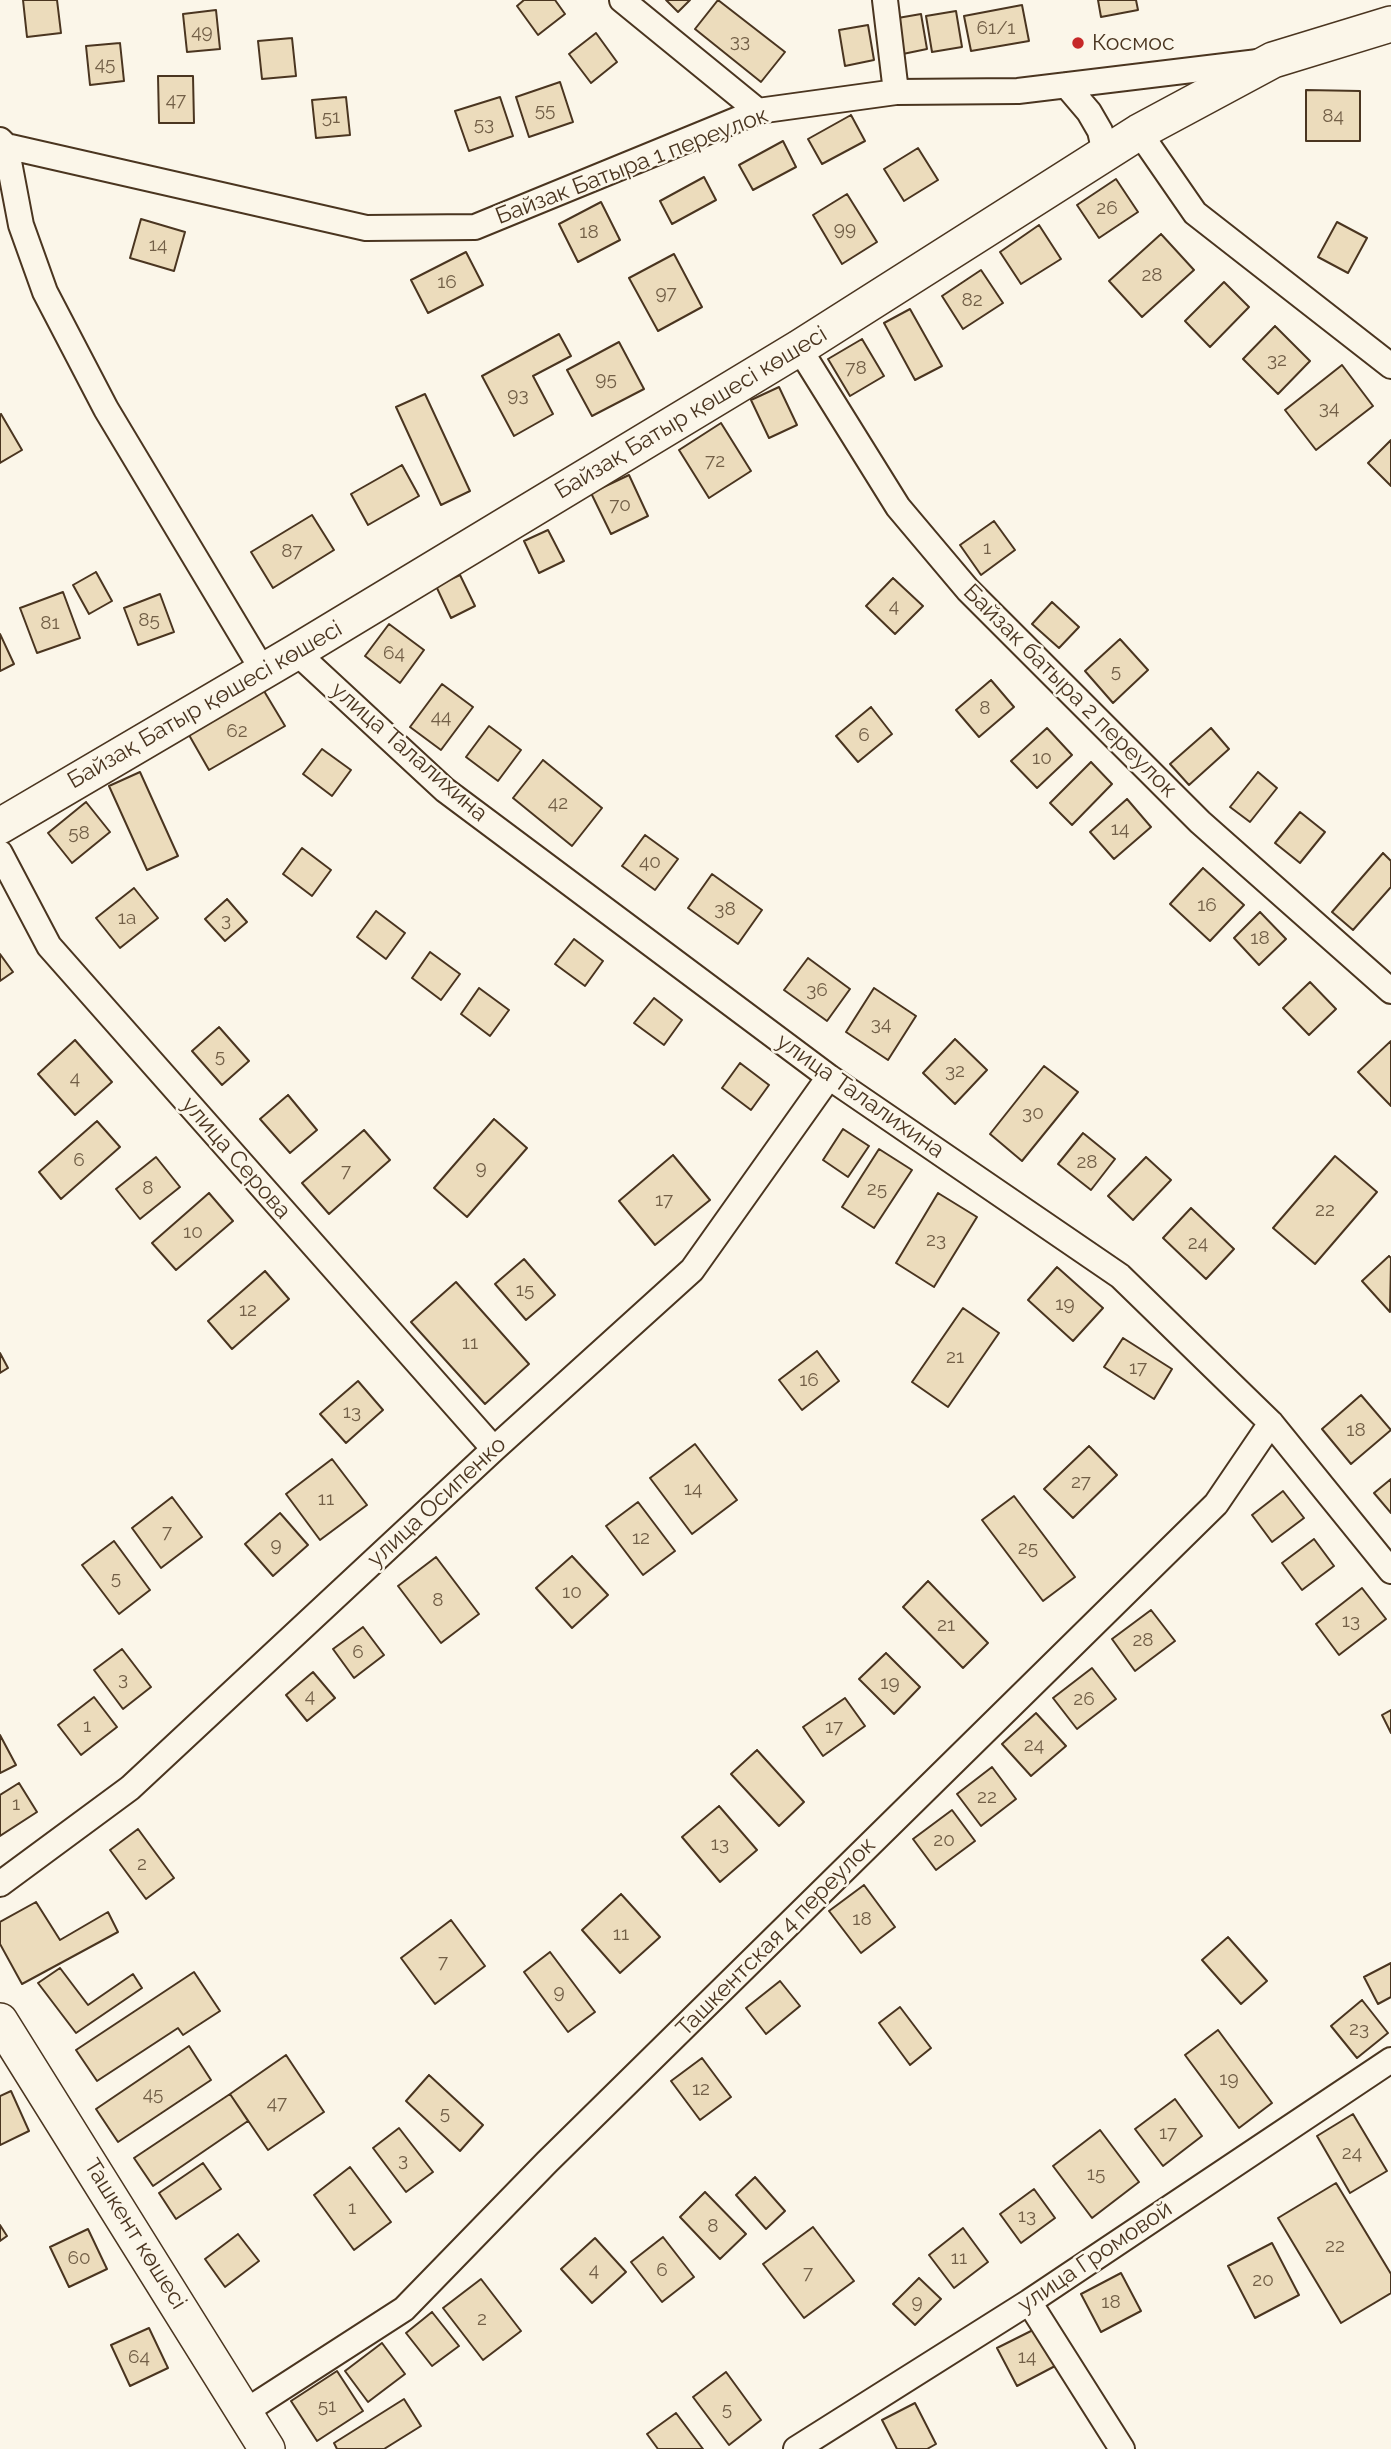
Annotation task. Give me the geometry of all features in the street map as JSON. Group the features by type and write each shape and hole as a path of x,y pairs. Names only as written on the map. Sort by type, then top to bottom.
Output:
{"main road":[{"name":"Байзақ Батыр қөшесі көшесі","path":"0,826 262,669 296,652 799,348 1139,132 1273,60 1391,24"},
{"name":"Ташкент көшесі","path":"0,2021 246,2411 267,2449"}],"street":[{"path":"622,0 758,111"},
{"path":"885,0 896,92"},
{"name":"Байзак Батыра 1 переулок","path":"3,143 366,228 475,227 758,111 896,92 1018,91 1273,60"},
{"path":"1066,85 1089,111 1100,131 1105,153"},
{"path":"1139,132 1195,213 1391,366"},
{"path":"3,143 21,225 45,292 106,409 262,669"},
{"name":"Байзак батыра 2 переулок","path":"799,348 898,507 968,590 1200,822 1391,990"},
{"name":"улица Талалихина","path":"296,652 445,790 829,1077 1120,1276 1271,1423 1391,1571"},
{"name":"улица Серова","path":"0,853 49,946 494,1449"},
{"name":"улица Осипенко","path":"0,1884 130,1788 494,1449 692,1270 829,1077"},
{"name":"Ташкентская 4 переулок","path":"246,2411 404,2309 566,2143 1216,1504 1271,1423"},
{"name":"улица Громовой","path":"796,2449 1029,2302 1391,2060"},
{"path":"1029,2302 1122,2449"}],"building":[{"path":"23,0 57,0 61,33 27,37"},
{"path":"524,0 555,0 565,14 538,35 517,6"},
{"path":"666,0 690,0 678,12"},
{"path":"718,0 785,52 761,82 695,29"},
{"path":"1098,0 1136,0 1138,10 1101,17"},
{"path":"1022,5 1029,41 971,51 964,16"},
{"path":"216,10 220,49 187,52 183,14"},
{"path":"956,11 962,47 932,52 926,16"},
{"path":"921,14 927,49 898,55 892,19"},
{"path":"868,25 874,60 845,66 839,30"},
{"path":"596,33 617,62 591,83 569,54"},
{"path":"292,38 296,76 262,79 258,41"},
{"path":"120,43 124,81 90,85 86,46"},
{"path":"158,76 193,76 194,123 159,123"},
{"path":"560,82 573,122 529,137 516,97"},
{"path":"1306,90 1360,91 1360,141 1306,141"},
{"path":"346,97 350,135 316,138 312,100"},
{"path":"500,97 513,136 469,151 455,111"},
{"path":"851,115 865,141 822,164 808,139"},
{"path":"783,141 796,167 753,190 739,165"},
{"path":"918,148 938,180 904,201 884,169"},
{"path":"704,177 716,200 672,224 660,201"},
{"path":"1116,179 1138,212 1099,238 1077,205"},
{"path":"847,194 877,242 842,264 813,215"},
{"path":"601,202 620,240 578,262 559,224"},
{"path":"141,219 185,232 174,271 130,258"},
{"path":"1337,222 1367,238 1348,273 1318,257"},
{"path":"1039,225 1061,259 1021,284 1000,252"},
{"path":"1161,234 1194,270 1142,317 1109,281"},
{"path":"466,252 483,285 428,313 411,280"},
{"path":"674,254 702,307 658,331 629,278"},
{"path":"981,270 1003,303 963,329 942,296"},
{"path":"1224,282 1249,307 1210,347 1185,321"},
{"path":"910,309 942,366 915,380 884,323"},
{"path":"1275,326 1310,361 1278,394 1243,359"},
{"path":"559,334 571,356 533,376 553,414 514,436 482,376"},
{"path":"862,339 884,376 850,396 828,359"},
{"path":"619,342 644,389 592,416 567,370"},
{"path":"1342,365 1373,406 1316,450 1285,410"},
{"path":"779,387 797,425 769,438 751,400"},
{"path":"425,394 470,491 441,505 396,407"},
{"path":"0,415 22,450 0,463"},
{"path":"721,423 751,471 709,498 679,450"},
{"path":"1391,440 1391,486 1368,463"},
{"path":"402,465 419,496 368,525 351,494"},
{"path":"629,475 648,516 611,534 591,493"},
{"path":"312,515 334,550 273,588 251,552"},
{"path":"994,521 1015,550 981,575 960,545"},
{"path":"548,530 564,561 539,573 524,541"},
{"path":"96,572 112,601 89,614 73,585"},
{"path":"460,575 475,606 451,618 436,586"},
{"path":"893,578 923,606 895,634 866,606"},
{"path":"63,592 80,638 37,653 20,608"},
{"path":"160,594 174,632 138,645 124,608"},
{"path":"1052,602 1079,627 1059,648 1032,624"},
{"path":"389,624 424,650 400,683 365,656"},
{"path":"0,634 14,664 0,671"},
{"path":"1120,639 1148,670 1113,703 1085,671"},
{"path":"991,680 1014,707 979,737 956,710"},
{"path":"442,684 473,707 441,750 410,727"},
{"path":"264,691 285,726 209,770 189,735"},
{"path":"871,707 892,734 858,762 836,736"},
{"path":"489,726 521,750 498,781 466,757"},
{"path":"1047,728 1072,755 1037,788 1011,761"},
{"path":"1211,728 1229,749 1189,785 1170,764"},
{"path":"322,749 351,770 332,796 303,774"},
{"path":"543,760 602,808 572,846 513,798"},
{"path":"1091,762 1112,784 1072,825 1050,803"},
{"path":"140,772 178,856 147,870 109,786"},
{"path":"1258,772 1277,788 1250,822 1230,807"},
{"path":"1127,799 1151,827 1114,859 1090,832"},
{"path":"86,802 110,832 72,863 48,833"},
{"path":"1300,812 1325,832 1300,863 1275,843"},
{"path":"645,835 678,859 655,890 622,866"},
{"path":"302,848 331,870 312,896 283,874"},
{"path":"1383,853 1391,861 1391,887 1353,930 1332,912"},
{"path":"1203,868 1244,905 1210,941 1170,904"},
{"path":"712,874 762,910 738,944 688,908"},
{"path":"134,888 158,918 120,948 96,918"},
{"path":"227,899 247,922 225,941 205,919"},
{"path":"376,911 405,933 386,959 357,937"},
{"path":"1260,912 1286,939 1259,965 1234,938"},
{"path":"574,939 603,961 585,986 555,964"},
{"path":"430,952 460,974 441,1000 412,978"},
{"path":"0,954 13,972 0,981"},
{"path":"808,958 850,989 827,1021 784,990"},
{"path":"1310,982 1336,1009 1309,1035 1283,1008"},
{"path":"479,988 509,1010 490,1036 461,1014"},
{"path":"874,988 916,1016 888,1060 846,1032"},
{"path":"654,998 682,1020 664,1045 634,1023"},
{"path":"219,1027 249,1061 222,1085 192,1051"},
{"path":"955,1039 987,1070 955,1104 923,1073"},
{"path":"75,1040 112,1082 75,1115 38,1074"},
{"path":"1391,1041 1391,1106 1358,1072"},
{"path":"740,1063 769,1085 751,1110 722,1088"},
{"path":"1044,1066 1078,1092 1022,1161 990,1134"},
{"path":"288,1095 317,1130 290,1153 260,1119"},
{"path":"494,1119 527,1148 467,1217 434,1188"},
{"path":"97,1121 120,1147 61,1199 39,1172"},
{"path":"843,1129 869,1146 848,1177 823,1160"},
{"path":"364,1130 390,1160 329,1214 302,1183"},
{"path":"1083,1133 1115,1159 1091,1190 1058,1164"},
{"path":"879,1149 912,1170 874,1228 842,1207"},
{"path":"673,1155 710,1200 655,1245 619,1201"},
{"path":"1335,1156 1377,1192 1315,1264 1273,1228"},
{"path":"156,1157 180,1187 140,1219 116,1189"},
{"path":"1146,1157 1171,1180 1133,1220 1108,1196"},
{"path":"209,1193 233,1221 176,1270 152,1243"},
{"path":"938,1193 977,1217 934,1287 896,1263"},
{"path":"1191,1208 1234,1249 1206,1279 1163,1238"},
{"path":"1389,1256 1391,1258 1390,1312 1362,1281"},
{"path":"524,1259 555,1295 526,1320 495,1284"},
{"path":"1057,1267 1103,1308 1073,1341 1028,1300"},
{"path":"265,1271 289,1299 232,1349 208,1321"},
{"path":"456,1282 529,1364 485,1404 411,1322"},
{"path":"963,1308 999,1333 948,1407 912,1382"},
{"path":"1123,1338 1172,1369 1154,1399 1104,1367"},
{"path":"817,1351 839,1381 802,1410 779,1380"},
{"path":"0,1353 8,1368 0,1373"},
{"path":"358,1381 383,1410 346,1443 320,1414"},
{"path":"1361,1395 1391,1430 1351,1464 1322,1429"},
{"path":"695,1444 737,1500 692,1534 650,1478"},
{"path":"1089,1446 1117,1475 1073,1518 1044,1489"},
{"path":"332,1459 367,1505 320,1540 286,1494"},
{"path":"1391,1479 1391,1513 1374,1493"},
{"path":"1283,1491 1304,1518 1272,1542 1252,1515"},
{"path":"1014,1496 1075,1577 1043,1601 982,1520"},
{"path":"172,1497 202,1537 161,1568 132,1528"},
{"path":"638,1502 675,1551 643,1575 606,1526"},
{"path":"280,1513 308,1545 273,1576 245,1544"},
{"path":"1314,1539 1334,1566 1302,1590 1282,1563"},
{"path":"114,1541 150,1590 119,1614 82,1565"},
{"path":"572,1556 608,1595 572,1628 536,1588"},
{"path":"436,1557 479,1614 441,1643 398,1586"},
{"path":"928,1581 988,1643 963,1668 903,1607"},
{"path":"1362,1588 1386,1619 1339,1655 1316,1624"},
{"path":"1151,1610 1175,1641 1135,1671 1112,1639"},
{"path":"363,1627 384,1655 354,1678 333,1649"},
{"path":"122,1649 151,1687 123,1709 94,1670"},
{"path":"886,1653 920,1687 894,1714 859,1679"},
{"path":"1092,1668 1116,1699 1077,1729 1053,1698"},
{"path":"313,1672 335,1698 307,1721 286,1695"},
{"path":"94,1697 117,1727 81,1755 58,1725"},
{"path":"845,1698 865,1726 823,1756 803,1727"},
{"path":"1391,1710 1391,1733 1382,1715"},
{"path":"1036,1713 1066,1746 1031,1776 1002,1744"},
{"path":"0,1735 16,1765 0,1773"},
{"path":"757,1750 804,1802 779,1826 731,1774"},
{"path":"992,1767 1016,1799 981,1826 957,1794"},
{"path":"19,1783 37,1812 0,1836 0,1795"},
{"path":"719,1806 757,1850 720,1882 682,1837"},
{"path":"952,1810 975,1841 936,1870 913,1839"},
{"path":"138,1829 174,1878 146,1899 110,1850"},
{"path":"864,1885 895,1927 861,1953 829,1911"},
{"path":"621,1894 660,1937 620,1973 582,1930"},
{"path":"36,1902 60,1940 108,1912 118,1932 22,1984 0,1944 0,1922"},
{"path":"451,1920 485,1966 435,2004 401,1958"},
{"path":"1228,1937 1267,1981 1241,2004 1202,1960"},
{"path":"550,1952 595,2012 568,2032 524,1972"},
{"path":"1391,1963 1391,1997 1378,2004 1364,1977"},
{"path":"60,1968 88,2005 133,1974 142,1988 76,2033 38,1983"},
{"path":"194,1972 220,2011 183,2035 178,2028 97,2081 76,2050"},
{"path":"780,1981 800,2006 766,2034 746,2008"},
{"path":"1362,2000 1388,2033 1357,2058 1331,2026"},
{"path":"900,2007 931,2048 910,2065 879,2023"},
{"path":"1218,2030 1272,2103 1239,2128 1185,2055"},
{"path":"189,2046 211,2080 118,2142 96,2109"},
{"path":"286,2055 324,2112 268,2150 230,2094"},
{"path":"702,2058 731,2097 700,2120 671,2081"},
{"path":"429,2075 483,2125 460,2151 406,2101"},
{"path":"11,2091 29,2131 0,2145 0,2096"},
{"path":"230,2094 248,2121 153,2186 134,2158"},
{"path":"1175,2099 1202,2136 1163,2166 1135,2129"},
{"path":"1353,2114 1387,2171 1350,2193 1317,2136"},
{"path":"399,2128 433,2172 406,2192 373,2148"},
{"path":"1100,2130 1139,2182 1092,2218 1053,2166"},
{"path":"203,2163 221,2189 176,2219 159,2193"},
{"path":"350,2167 391,2222 354,2250 314,2195"},
{"path":"755,2177 785,2211 766,2229 736,2195"},
{"path":"1336,2183 1391,2274 1391,2293 1341,2323 1278,2218"},
{"path":"1034,2189 1055,2218 1021,2243 1000,2214"},
{"path":"705,2192 746,2234 720,2259 680,2217"},
{"path":"0,2225 7,2236 0,2241"},
{"path":"813,2227 854,2281 804,2318 763,2264"},
{"path":"963,2228 988,2262 954,2288 929,2255"},
{"path":"88,2229 107,2269 69,2287 50,2247"},
{"path":"238,2234 259,2261 225,2287 205,2259"},
{"path":"663,2237 694,2277 662,2302 631,2262"},
{"path":"595,2238 626,2272 592,2303 561,2269"},
{"path":"1272,2243 1299,2295 1255,2318 1228,2266"},
{"path":"1121,2273 1141,2311 1101,2332 1081,2294"},
{"path":"919,2278 941,2299 915,2325 893,2304"},
{"path":"481,2279 521,2331 483,2360 443,2308"},
{"path":"432,2312 459,2346 432,2366 406,2333"},
{"path":"149,2328 168,2368 130,2386 111,2345"},
{"path":"1037,2328 1057,2365 1017,2386 997,2348"},
{"path":"382,2343 405,2374 368,2402 345,2371"},
{"path":"337,2371 363,2411 317,2441 291,2401"},
{"path":"726,2372 761,2420 729,2445 693,2397"},
{"path":"404,2399 421,2426 384,2449 337,2449 334,2443"},
{"path":"915,2403 936,2444 927,2449 897,2449 882,2420"},
{"path":"676,2413 703,2449 658,2449 647,2434"}],"place":[{"name":"Космос","path":"1078,43"}]}
